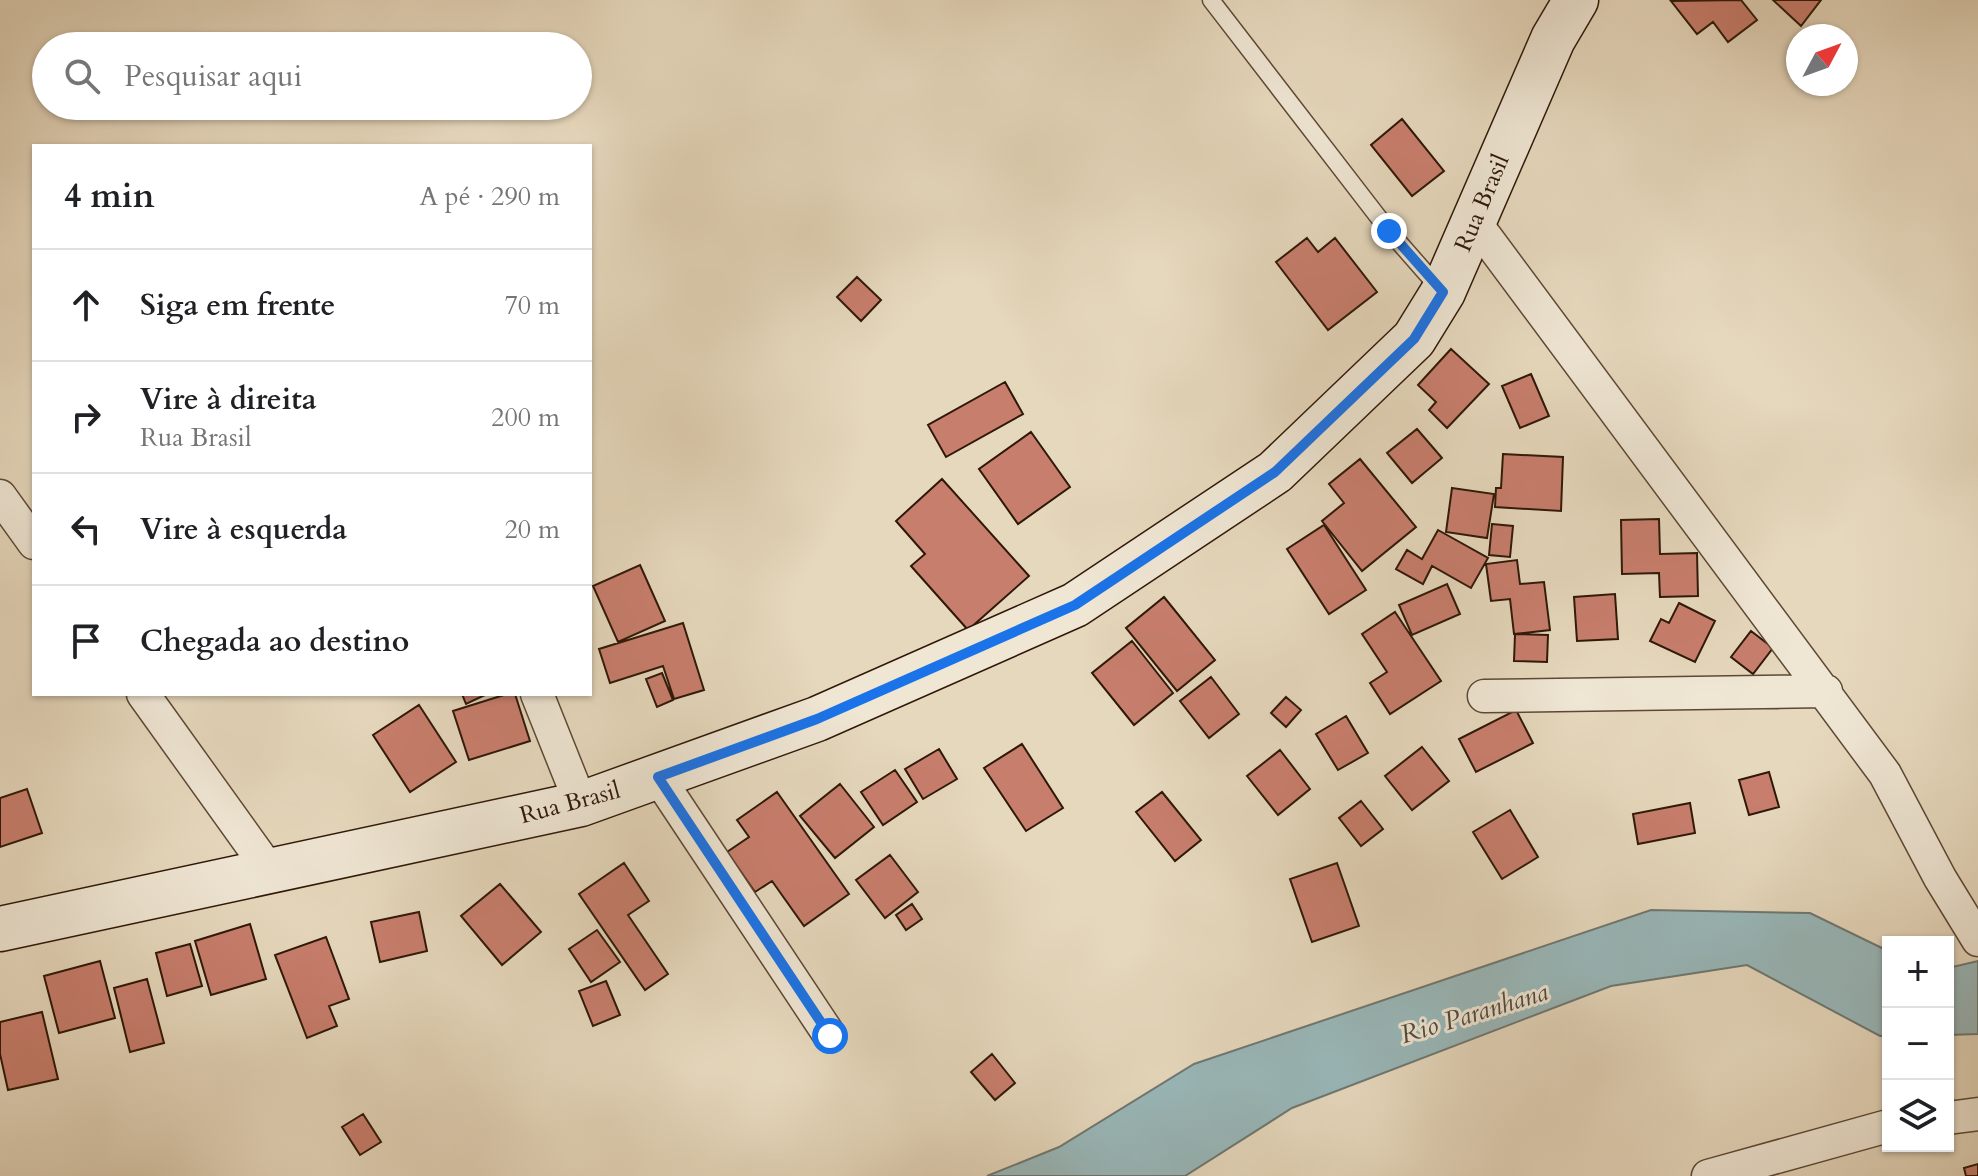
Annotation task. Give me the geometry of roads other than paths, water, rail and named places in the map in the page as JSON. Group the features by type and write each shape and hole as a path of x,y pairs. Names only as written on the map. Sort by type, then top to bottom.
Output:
{"street":[{"name":"Rua Brasil","path":"0,929 581,804 817,719 1075,605 1275,472 1414,339 1443,292 1553,39 1576,0"},
{"path":"1474,221 1885,774 1940,878 1978,940"},
{"path":"0,496 32,540"},
{"path":"1484,696 1826,691"},
{"path":"144,696 270,871"},
{"path":"538,696 581,804"},
{"path":"658,777 830,1036"},
{"path":"1954,1117 1978,1114"},
{"path":"1727,1173 1882,1128"}],"lane":[{"path":"1211,0 1389,231 1443,292"}],"water":[{"name":"Rio Paranhana","path":"1651,910 1810,913 1882,948 1882,1036 1747,965 1611,986 1292,1108 1185,1176 987,1176 1059,1147 1194,1064"},
{"path":"1978,961 1978,1034 1954,1035 1954,967"}]}
